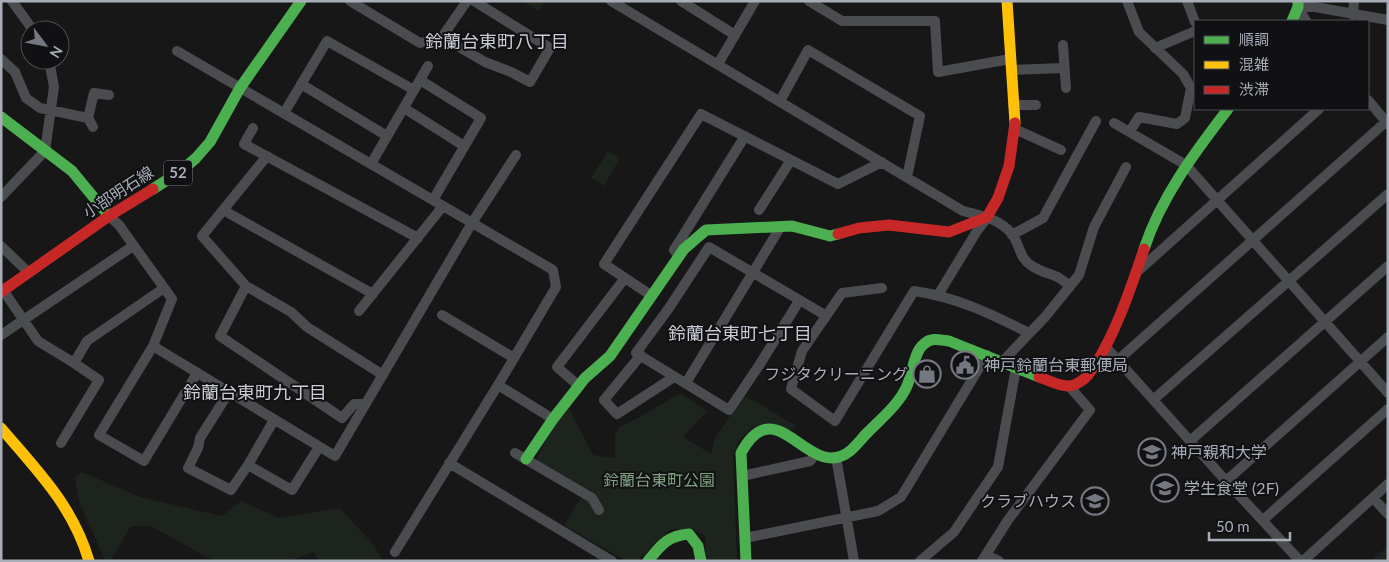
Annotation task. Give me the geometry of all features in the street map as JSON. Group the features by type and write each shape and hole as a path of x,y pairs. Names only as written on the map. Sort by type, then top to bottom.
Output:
{"street":[{"path":"12,1 26,20"},
{"name":"小部明石線","path":"2,291 110,216 181,171 196,158 210,142 240,88 301,1"},
{"path":"350,1 420,43 442,37 467,1"},
{"path":"442,37 485,62 530,82 550,48 474,1"},
{"path":"611,1 963,211 988,217 1001,223 1012,235 1023,259 1034,267 1062,278 1070,287"},
{"path":"681,1 735,34"},
{"path":"718,64 755,1"},
{"path":"809,1 842,21 935,21 938,72 1011,64 1064,68"},
{"path":"938,295 977,231 988,217 998,198 1009,166 1015,129 1007,1"},
{"path":"1127,1 1138,32 1183,74 1191,88 1185,118 1177,124 1138,117 1130,132"},
{"path":"1187,1 1194,20"},
{"path":"1353,15 1354,1"},
{"path":"1298,4 1388,20"},
{"path":"1292,20 1298,4"},
{"path":"1298,4 1306,20"},
{"path":"1156,48 1194,31"},
{"path":"284,113 328,41 414,90"},
{"path":"1063,45 1066,88"},
{"path":"780,101 808,50 920,116 908,177"},
{"path":"177,51 553,270 556,287 395,552"},
{"path":"1,59 16,72 26,98 40,108 51,112 90,122 94,93 109,94"},
{"path":"371,164 428,66"},
{"path":"1,197 45,151 54,87 51,70"},
{"path":"420,80 481,118 433,200"},
{"path":"301,84 387,136"},
{"path":"1118,360 1387,122 1369,101"},
{"path":"1013,106 1036,105"},
{"path":"404,108 464,146"},
{"path":"746,561 742,453 748,439 759,431 767,428 781,431 815,455 843,456 898,401 907,386 916,356 924,343 934,339 941,339 987,355 1054,384 1069,386 1076,384 1088,375 1105,346 1129,294 1149,234 1186,165 1227,110"},
{"path":"1136,272 1319,110"},
{"path":"652,296 604,264 701,114 838,184 882,162"},
{"path":"1,117 72,171 118,225 172,299 153,346 99,435 144,461 196,373"},
{"path":"1012,235 1043,218 1096,121"},
{"path":"1114,123 1186,165 1388,393"},
{"path":"253,128 244,144 418,238"},
{"path":"1015,129 1061,150"},
{"path":"679,256 674,250 745,136"},
{"path":"153,346 335,456 472,223 516,155"},
{"path":"267,156 202,236 246,286 292,312 307,327 383,375"},
{"path":"759,210 791,160"},
{"path":"1002,362 1079,275 1094,226 1126,167"},
{"path":"1153,400 1388,194"},
{"path":"359,310 443,206"},
{"path":"223,210 373,294"},
{"path":"526,459 552,419 585,378 610,356 684,249 706,230 792,226 830,236 858,228 889,225 949,232 988,217"},
{"path":"686,383 781,226"},
{"path":"1,246 28,272"},
{"path":"1,335 133,246"},
{"path":"799,301 729,410 636,353 670,308 709,247 825,315"},
{"path":"1190,441 1388,266"},
{"path":"579,386 558,367 625,278"},
{"path":"246,286 220,336 342,418 354,404 365,404"},
{"path":"74,362 87,341 164,288"},
{"path":"882,288 842,293 825,315 802,351 791,390 835,421 914,291 938,295 983,310 1029,333"},
{"path":"2,291 38,341 74,362 98,380 61,443"},
{"path":"442,315 514,358"},
{"path":"1226,481 1388,337"},
{"path":"1105,346 1226,481 1302,561 1388,484"},
{"path":"745,538 878,511 901,496 987,355"},
{"path":"641,356 604,400 617,414 674,376"},
{"path":"920,561 954,532 998,467 1016,368"},
{"path":"498,385 552,419"},
{"path":"1000,561 984,558 1008,520 1090,410 1069,386"},
{"path":"229,392 200,438 198,448 188,468 231,490 274,420"},
{"path":"1262,520 1388,409"},
{"path":"1,428 65,507 83,540 89,560"},
{"path":"248,465 292,490 319,447"},
{"path":"515,452 592,498 599,510"},
{"path":"742,476 810,461 815,455"},
{"path":"836,457 854,561"},
{"path":"449,463 612,561"},
{"path":"1372,498 1388,514"},
{"path":"648,561 660,545 676,535 689,534 697,540 701,561"}],"green space":[{"path":"522,1 545,1 539,11"},
{"path":"608,151 620,158 604,186 591,178"},
{"name":"鈴蘭台東町公園","path":"680,393 707,411 683,437 711,454 714,440 743,396 755,401 796,426 791,431 753,427 740,439 733,455 737,561 706,561 705,536 693,529 671,529 637,561 626,561 564,525 586,490 536,461 550,430 569,409 593,455 615,458 615,436 618,428"},
{"path":"82,472 140,497 222,516 241,501 279,518 340,508 372,543 384,561 319,561 314,552 290,561 214,561 151,526 131,526 110,561 105,561 79,501 75,477"},
{"path":"1388,546 1388,561 1371,561"}],"traffic: fast":[{"path":"153,189 181,171 210,142 240,88 301,1"},
{"path":"1292,20 1298,7 1298,1"},
{"path":"1144,249 1169,193 1191,158 1227,110"},
{"path":"1,117 72,171 109,216"},
{"path":"526,459 553,419 585,378 610,356 684,249 706,230 792,226 830,236 838,234"},
{"path":"746,561 741,453 754,435 767,429 780,432 821,456 835,458 850,451 900,399 907,386 918,352 924,344 933,340 949,341 1039,377"},
{"path":"648,561 665,542 675,537 689,534 698,546 701,561"}],"traffic: slow":[{"path":"1007,1 1015,123"},
{"path":"1,428 64,506 74,523 89,561"}],"traffic: jam":[{"path":"838,234 859,228 889,225 949,232 987,217 998,198 1009,166 1015,123"},
{"path":"1,292 109,216 153,189"},
{"path":"1039,377 1068,386 1074,385 1088,375 1113,331 1144,249"}],"place":[{"name":"神戸鈴蘭台東郵便局","path":"965,365"},
{"name":"フジタクリーニング","path":"927,374"},
{"name":"神戸親和大学","path":"1152,452"},
{"name":"学生食堂 (2F)","path":"1165,488"},
{"name":"クラブハウス","path":"1095,501"}],"district":[{"name":"鈴蘭台東町八丁目","path":"497,42"},
{"name":"鈴蘭台東町七丁目","path":"740,334"},
{"name":"鈴蘭台東町九丁目","path":"255,393"}]}
